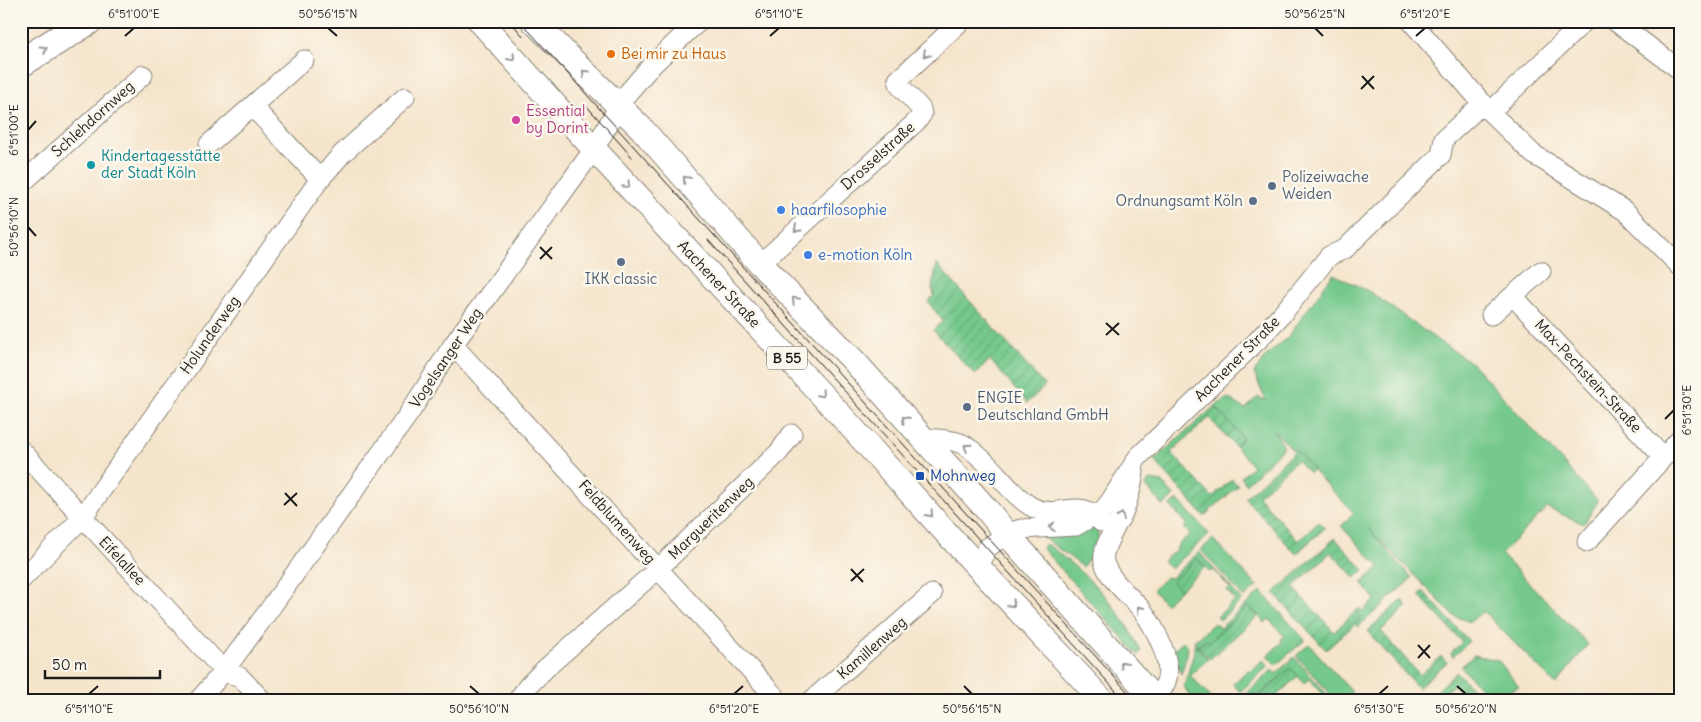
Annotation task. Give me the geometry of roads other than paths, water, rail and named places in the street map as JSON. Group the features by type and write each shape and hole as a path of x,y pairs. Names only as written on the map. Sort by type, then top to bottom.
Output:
{"highway":[{"path":"21,63 88,21"}],"main road":[{"name":"Aachener Straße","path":"480,21 594,149 1103,701"},
{"path":"533,21 642,129 760,264 853,360 1155,700"}],"street":[{"name":"Drosselstraße","path":"760,264 918,120 922,114 921,109 900,86 898,80 961,21"},
{"path":"1411,21 1486,108 1533,154 1625,211 1680,266"},
{"path":"1486,108 1584,21"},
{"path":"1615,21 1680,70"},
{"name":"Vogelsanger Weg","path":"198,701 224,671 408,415 453,345 594,149 625,96 689,24"},
{"path":"209,144 304,60"},
{"name":"Schlehdornweg","path":"21,184 142,75"},
{"name":"Holunderweg","path":"21,580 82,518 320,179 342,154 405,97"},
{"path":"252,106 320,179"},
{"name":"Aachener Straße","path":"979,568 987,548 1007,534 1021,530 1076,526 1103,510 1138,457 1258,340 1283,313 1329,256 1340,253 1345,249 1441,155 1444,139 1486,108"},
{"path":"1491,315 1541,271"},
{"name":"Max-Pechstein-Straße","path":"1513,296 1663,457"},
{"name":"Feldblumenweg","path":"453,345 779,701"},
{"name":"Margueritenweg","path":"517,701 528,686 545,669 658,568 779,452 792,434"},
{"path":"922,438 961,443 980,456 1027,505 1040,511 1060,512 1081,508 1095,515 1106,533 1107,545"},
{"path":"1587,542 1680,439"},
{"name":"Eifelallee","path":"21,450 224,671 240,677 262,701"},
{"path":"1138,457 1132,488 1107,545 1104,561 1114,580 1142,610 1159,640 1166,659 1168,667 1166,683 1155,700"},
{"name":"Kamillenweg","path":"811,701 932,594"}],"tram line":[{"path":"510,21 523,36"},
{"path":"520,21 1136,701"},
{"path":"584,103 632,157"},
{"path":"708,240 1125,701"}],"place":[{"name":"Bei mir zu Haus","path":"611,54"},
{"name":"Essential by Dorint","path":"516,120"},
{"name":"Kindertagesstätte der Stadt Köln","path":"91,165"},
{"name":"Polizeiwache Weiden","path":"1272,186"},
{"name":"Ordnungsamt Köln","path":"1253,201"},
{"name":"haarfilosophie","path":"781,210"},
{"name":"e-motion Köln","path":"808,255"},
{"name":"IKK classic","path":"621,262"},
{"name":"ENGIE Deutschland GmbH","path":"967,407"},
{"name":"Mohnweg","path":"920,476"}]}
